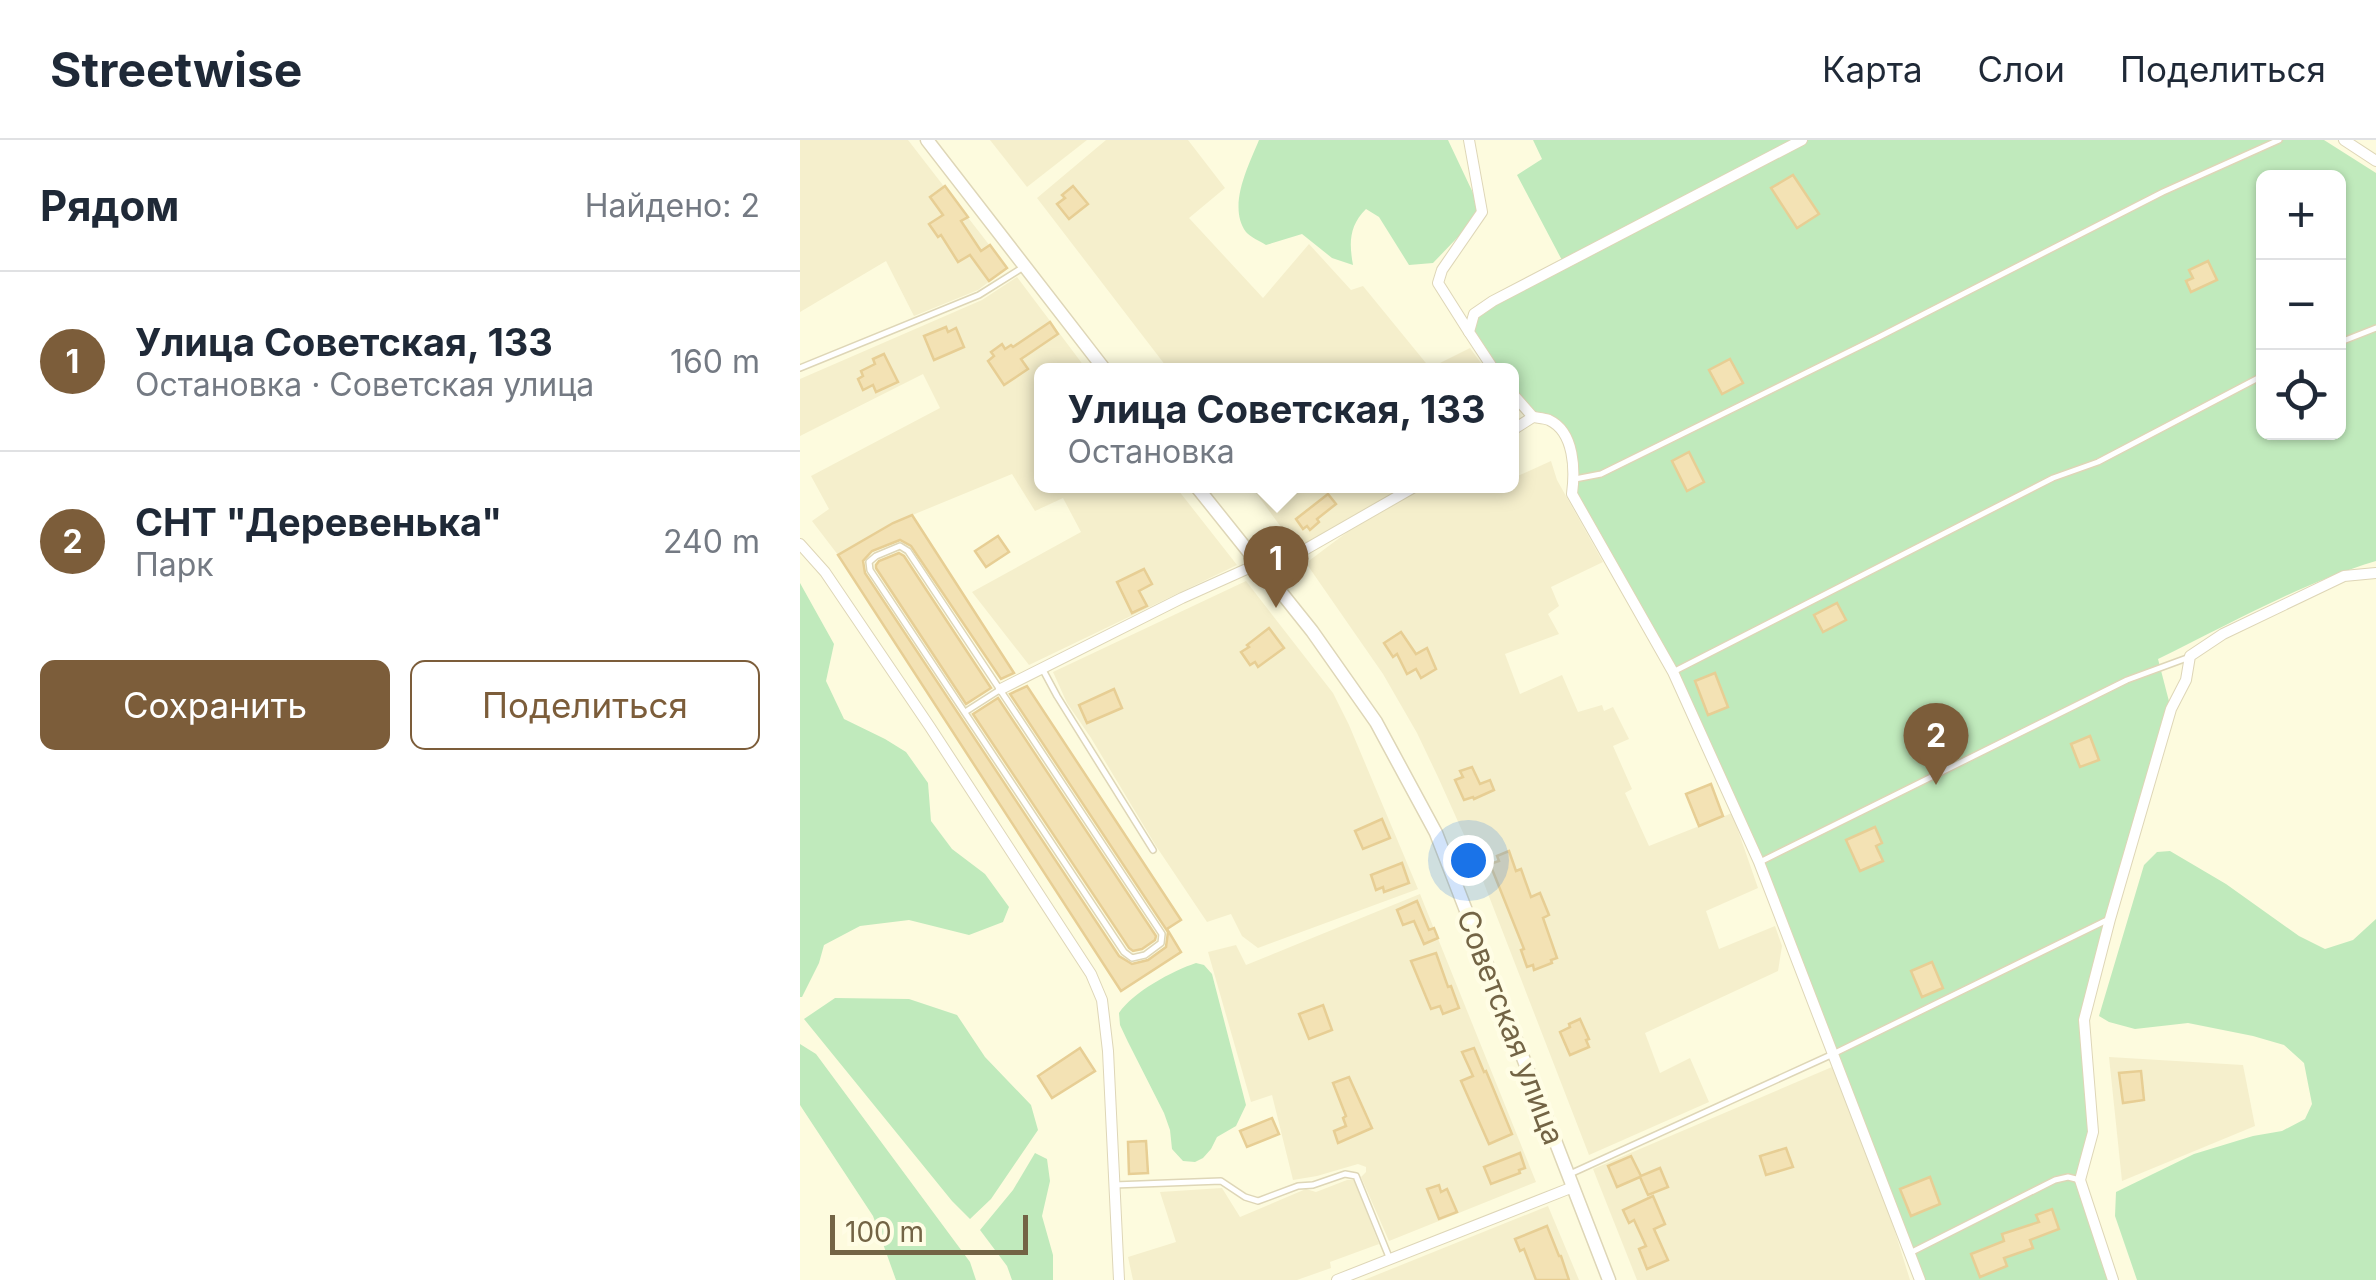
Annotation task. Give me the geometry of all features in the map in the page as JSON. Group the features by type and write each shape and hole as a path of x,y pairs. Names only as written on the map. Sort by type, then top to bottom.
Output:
{"street":[{"path":"927,140 1099,363"},
{"path":"1469,140 1482,212 1442,270 1438,283 1489,363"},
{"path":"1469,332 1474,314 1493,301 1802,140"},
{"path":"2344,140 2376,161"},
{"path":"1519,401 1533,416 1550,420 1564,432 1572,456 1572,494 1673,672 1759,862 1920,1280"},
{"path":"1519,425 1533,416"},
{"name":"Советская улица","path":"1202,493 1312,631 1376,722 1436,833 1609,1280"},
{"path":"1001,689 1182,598 1263,568 1403,493"},
{"path":"800,544 825,572 930,726 1091,974 1102,1000 1108,1051 1119,1280"},
{"path":"2114,1280 2080,1180 2093,1132 2084,1020 2171,708 2186,680 2190,656 2223,634 2344,576 2376,573"},
{"path":"1337,1280 1571,1181"}],"lane":[{"path":"1574,479 1601,474 2163,192 2279,140"},
{"path":"800,368 978,295 1024,267"},
{"path":"2346,341 2376,328"},
{"path":"1673,672 2052,478 2098,462 2256,379"},
{"path":"900,546 908,551 1001,689 1162,934 1160,943 1146,955 1132,958 1124,952 870,570 869,562 900,546"},
{"path":"1759,862 2128,680 2190,656"},
{"path":"1042,667 1153,850"},
{"path":"964,712 1001,689"},
{"path":"1571,1181 2110,919"},
{"path":"1114,1185 1221,1182 1258,1201 1345,1174 1356,1176 1390,1259"},
{"path":"1912,1252 2056,1180 2080,1180"}],"shaded area":[{"path":"800,140 908,140 1007,268 978,290 914,316 886,261 800,312"},
{"path":"990,140 1087,140 1027,187"},
{"path":"1106,140 1188,140 1225,188 1189,218 1263,298 1309,244 1351,290 1363,286 1426,363 1164,363 1037,198"},
{"path":"1017,277 1082,363 1034,363 1034,493 1180,493 1237,565 1029,665 972,592 1081,532 1063,498 1035,511 1012,474 893,523 838,555 812,521 829,509 811,476 940,408 923,374 800,436 800,379 982,300"},
{"path":"1470,348 1481,363 1440,363"},
{"path":"1551,461 1557,480 1603,562 1551,587 1559,606 1548,614 1559,634 1505,654 1520,694 1562,675 1578,712 1602,705 1604,711 1613,707 1629,739 1613,746 1632,789 1625,793 1649,846 1732,813 1758,888 1706,911 1719,949 1775,926 1782,946 1778,971 1645,1033 1660,1073 1690,1058 1709,1102 1589,1155 1473,855 1417,733 1383,674 1306,563 1370,515 1413,493 1519,493 1519,475"},
{"path":"1256,493 1397,493 1297,549"},
{"path":"1246,581 1333,693 1418,889 1258,948 1242,936 1231,914 1207,922 1067,703 1053,672"},
{"path":"1420,894 1536,1182 1389,1241 1361,1177 1366,1167 1358,1164 1293,1180 1272,1095 1251,1102 1208,952 1236,945 1246,965"},
{"path":"2109,1057 2243,1065 2255,1126 2122,1181"},
{"path":"1832,1067 1882,1190 1910,1280 1637,1280 1593,1169"},
{"path":"1354,1180 1379,1244 1330,1262 1331,1268 1297,1280 1133,1280 1128,1257 1176,1242 1160,1192 1222,1188 1240,1217 1306,1189 1316,1192"},
{"path":"1548,1206 1579,1280 1364,1280"}],"green space":[{"path":"1259,140 1448,140 1482,212 1433,263 1409,265 1379,217 1366,209 1352,235 1353,265 1332,258 1302,234 1266,245 1246,232 1239,210 1245,173"},
{"path":"1533,140 2324,140 2376,173 2376,561 2292,593 2158,659 2171,709 2084,1020 2093,1132 2080,1180 2113,1280 1920,1280 1759,862 1673,672 1572,494 1564,432 1533,417 1519,401 1519,363 1489,363 1469,332 1474,314 1564,264 1517,175 1542,159"},
{"path":"800,583 834,644 826,681 844,719 906,752 928,783 931,821 952,849 985,874 1009,907 1003,922 969,935 909,920 860,926 824,945 802,997 800,997"},
{"path":"2170,851 2325,949 2353,940 2376,919 2376,1280 2137,1280 2115,1216 2116,1192 2194,1154 2282,1131 2305,1119 2312,1104 2304,1063 2284,1045 2188,1023 2135,1029 2099,1016 2144,865 2157,852"},
{"path":"1196,963 1212,974 1246,1105 1236,1126 1217,1137 1211,1149 1195,1162 1183,1161 1172,1149 1164,1113 1120,1025 1119,1013 1154,983"},
{"path":"835,998 909,999 957,1015 985,1057 1031,1105 1038,1130 991,1199 970,1219 804,1019"},
{"path":"800,1044 816,1054 970,1262 976,1280 896,1280 873,1216 800,1105"},
{"path":"1035,1153 1047,1159 1050,1181 1042,1216 1053,1255 1053,1280 1012,1280 1007,1266 980,1230 1013,1190"}],"building":[{"path":"1793,175 1819,214 1797,228 1771,188"},
{"path":"945,186 968,217 961,221 981,251 990,245 1007,268 989,281 970,255 958,262 929,224 943,215 930,197"},
{"path":"1073,186 1088,204 1069,219 1057,204"},
{"path":"2208,261 2217,280 2191,292 2186,281 2193,278 2189,270"},
{"path":"1050,322 1058,334 1021,359 1028,369 1004,385 988,361 994,356 991,352 1002,344 1005,349 1013,347"},
{"path":"946,327 948,332 956,328 964,347 934,360 924,336"},
{"path":"884,354 898,382 876,392 873,385 863,390 858,379 863,376 861,371"},
{"path":"1730,359 1743,383 1722,394 1709,370"},
{"path":"1689,452 1704,482 1687,491 1672,461"},
{"path":"1328,494 1336,504 1310,530 1307,526 1303,529 1296,519"},
{"path":"912,515 1014,673 1001,679 911,546 900,540 872,551 863,561 865,573 1119,956 1132,964 1148,960 1166,947 1168,932 1010,694 1027,686 1181,920 1167,929 1181,952 1121,991 838,555"},
{"path":"998,536 1009,552 986,567 975,551"},
{"path":"899,553 991,688 966,704 876,568 879,561"},
{"path":"1144,569 1152,584 1139,591 1147,606 1132,613 1117,582"},
{"path":"1837,603 1846,620 1823,632 1814,615"},
{"path":"1269,628 1284,648 1258,667 1255,662 1250,665 1241,652"},
{"path":"1401,632 1416,654 1427,648 1436,669 1421,678 1416,669 1407,674 1397,654 1393,657 1384,643"},
{"path":"1715,673 1728,707 1708,715 1695,681"},
{"path":"1114,689 1122,708 1087,723 1079,705"},
{"path":"998,698 1156,936 1142,949 1129,948 973,714"},
{"path":"2090,736 2099,760 2080,767 2071,744"},
{"path":"1472,767 1480,784 1490,780 1494,790 1464,800 1455,780 1463,777 1460,771"},
{"path":"1711,784 1723,816 1699,826 1686,794"},
{"path":"1382,819 1390,838 1363,849 1355,831"},
{"path":"1875,827 1882,843 1876,846 1883,861 1860,871 1846,840"},
{"path":"1509,851 1516,871 1521,869 1531,897 1540,893 1549,915 1543,918 1557,958 1534,970 1533,965 1527,967 1521,950 1524,949 1490,864"},
{"path":"1402,863 1409,883 1384,892 1383,887 1376,890 1371,875"},
{"path":"1417,901 1429,930 1434,928 1438,938 1424,944 1414,921 1403,925 1397,910"},
{"path":"1436,953 1459,1008 1443,1014 1440,1006 1431,1009 1411,961"},
{"path":"1932,962 1943,988 1922,997 1911,971"},
{"path":"1323,1005 1332,1030 1309,1039 1299,1014"},
{"path":"1580,1019 1589,1047 1570,1055 1560,1032"},
{"path":"1080,1048 1095,1071 1052,1098 1038,1076"},
{"path":"1474,1048 1512,1134 1489,1144 1461,1081 1473,1076 1462,1052"},
{"path":"2141,1071 2144,1100 2123,1103 2119,1073"},
{"path":"1349,1077 1372,1128 1338,1143 1334,1131 1346,1126 1346,1116 1333,1083"},
{"path":"1272,1118 1279,1134 1247,1147 1240,1131"},
{"path":"1146,1141 1148,1173 1129,1174 1128,1142"},
{"path":"1786,1148 1793,1167 1766,1175 1760,1156"},
{"path":"1520,1153 1525,1168 1491,1184 1484,1167"},
{"path":"1631,1156 1641,1176 1660,1168 1668,1187 1648,1195 1640,1177 1617,1187 1608,1166"},
{"path":"1930,1177 1940,1204 1911,1216 1900,1189"},
{"path":"1439,1185 1441,1192 1447,1189 1457,1212 1439,1219 1427,1189"},
{"path":"1653,1196 1665,1224 1654,1229 1668,1260 1647,1269 1639,1249 1646,1246 1634,1220 1629,1223 1623,1210"},
{"path":"2052,1209 2059,1229 2030,1240 2033,1248 2004,1258 2007,1266 1980,1277 1971,1254 2004,1241 2002,1234 2039,1222 2036,1215"},
{"path":"1547,1226 1569,1280 1536,1280 1524,1249 1520,1251 1515,1239"}],"place":[{"name":"Улица Советская, 133","path":"1276,608"},
{"name":"СНТ \"Деревенька\"","path":"1936,785"}]}
